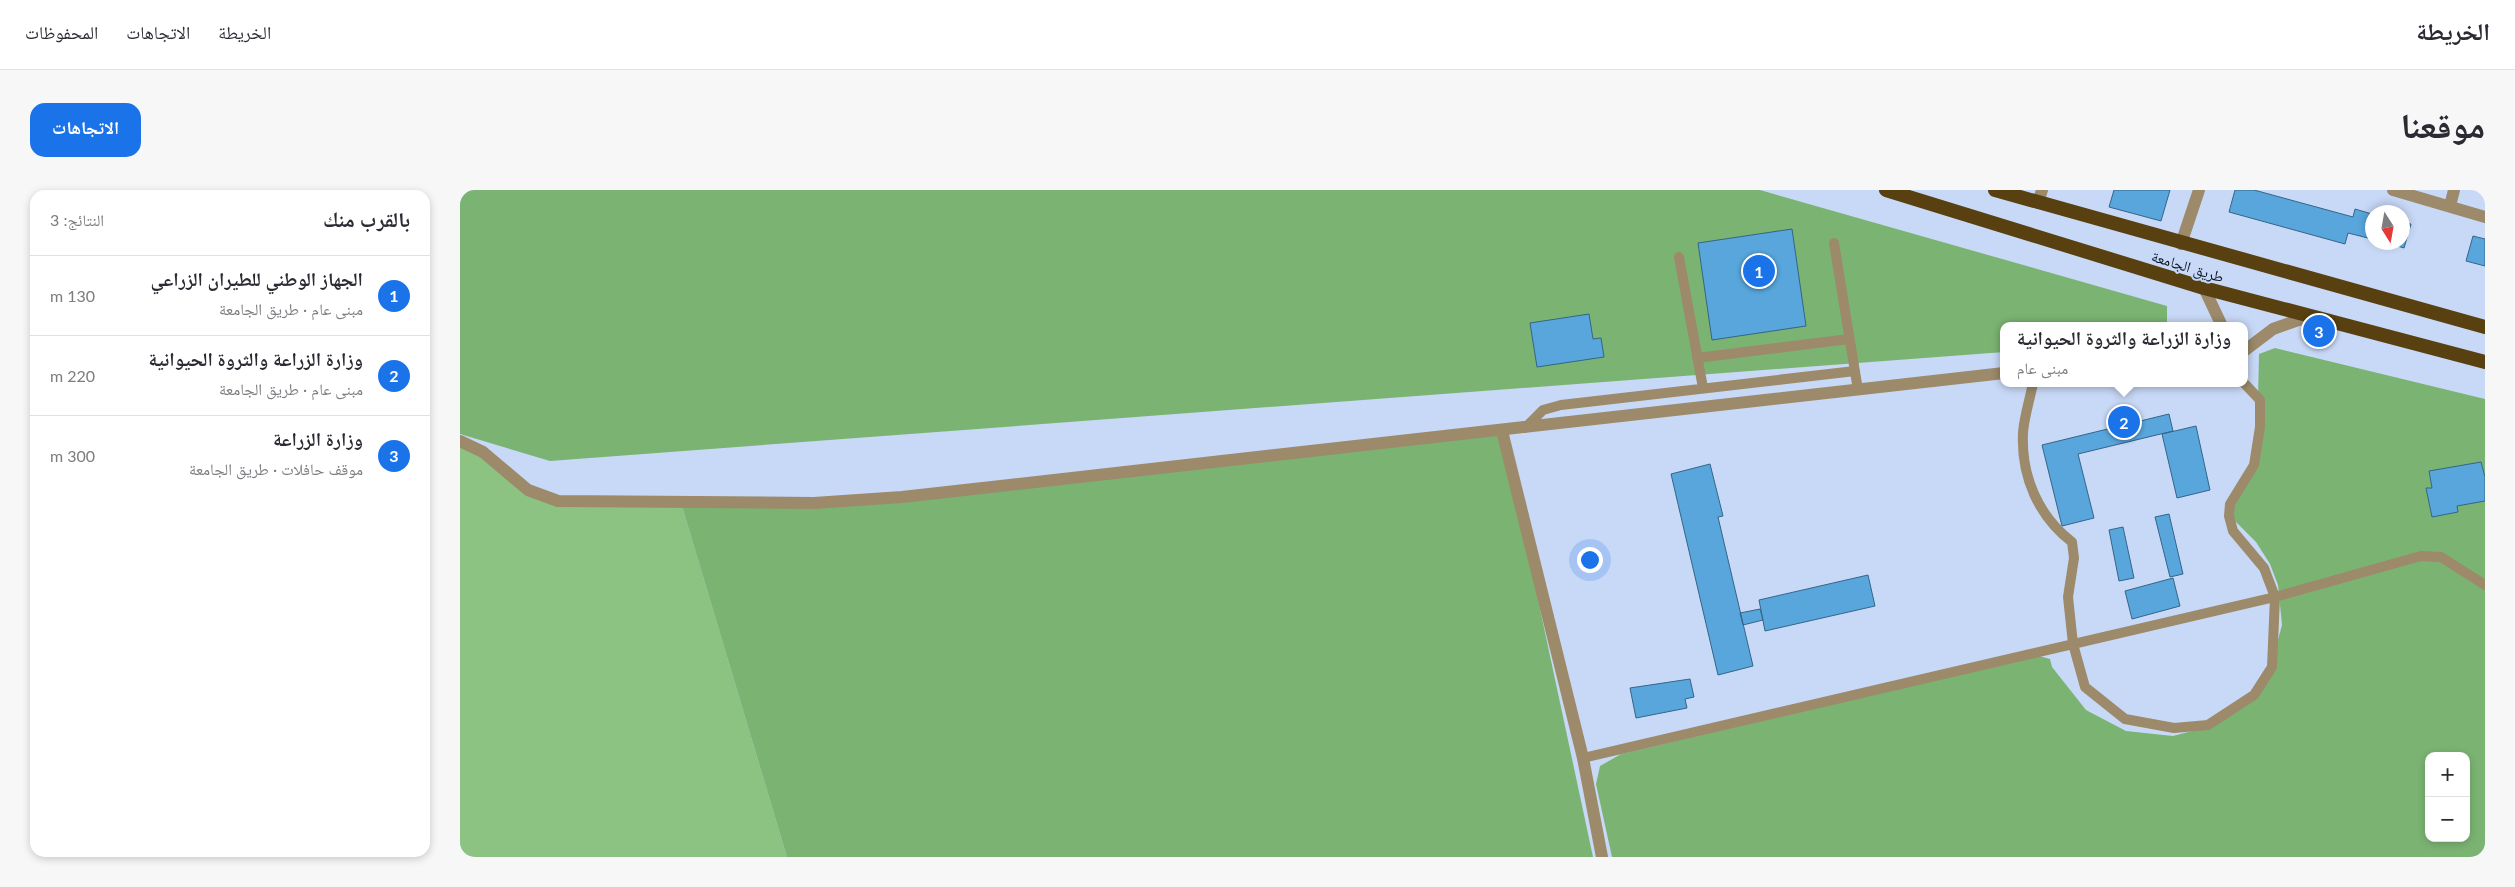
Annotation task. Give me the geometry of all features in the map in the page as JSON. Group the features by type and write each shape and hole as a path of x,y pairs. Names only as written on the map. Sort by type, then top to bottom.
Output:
{"highway":[{"name":"طريق الجامعة","path":"1886,190 2204,288 2307,317 2485,362"},
{"name":"طريق الجامعة","path":"1995,190 2040,196 2181,244 2485,327"}],"street":[{"path":"2181,244 2199,190"},
{"path":"2393,190 2485,217"},
{"path":"2450,206 2454,190"},
{"path":"2204,288 2220,322"},
{"path":"2248,348 2273,329 2307,317"},
{"path":"460,441 483,452 528,490 558,502 814,503 902,497 2000,373"},
{"path":"1502,431 1584,758 1602,857"}],"lane":[{"path":"1834,242 1858,390"},
{"path":"1679,257 1703,388"},
{"path":"1697,358 1849,339"},
{"path":"1524,428 1544,410 1561,405 1854,371"},
{"path":"2032,387 2023,432 2026,468 2037,503 2055,529 2072,542 2074,558 2068,597 2073,644 2085,687 2125,719 2174,728 2208,725 2254,695 2272,667 2275,597 2264,568 2233,531 2229,516 2230,504 2254,464 2260,427 2260,400 2248,387"},
{"path":"1584,758 2275,597 2421,556 2441,557 2485,585"}],"green space":[{"path":"460,190 1760,190 2167,306 2167,322 2000,322 2000,352 550,461 460,434"},
{"path":"2275,348 2485,399 2485,857 1612,857 1596,784 1600,766 1621,754 2039,656 2050,659 2052,667 2086,710 2126,731 2173,736 2211,726 2238,709 2270,669 2282,625 2278,585 2270,564 2256,542 2235,521 2231,512 2253,471 2257,443 2259,354"},
{"path":"1502,431 1593,857 787,857 681,503 814,503"},
{"path":"460,441 528,490 558,501 681,503 787,857 460,857"}],"building":[{"path":"2114,190 2170,190 2161,221 2109,207"},
{"path":"2235,190 2254,190 2353,217 2355,209 2365,212 2365,237 2348,233 2345,244 2229,212"},
{"path":"1792,229 1806,326 1712,340 1698,243"},
{"path":"2473,236 2485,239 2485,266 2466,261"},
{"path":"1589,314 1593,339 1601,338 1604,357 1537,367 1530,323"},
{"path":"2169,414 2173,431 2078,454 2094,518 2062,526 2042,445"},
{"path":"2196,426 2210,490 2177,498 2162,434"},
{"path":"2481,462 2485,477 2485,501 2457,506 2458,512 2432,517 2426,488 2432,488 2429,471"},
{"path":"1710,464 1723,516 1718,517 1753,666 1718,675 1671,474"},
{"path":"2169,514 2183,574 2170,577 2155,517"},
{"path":"2123,527 2134,578 2119,581 2109,530"},
{"path":"1868,575 1875,606 1765,631 1759,600"},
{"path":"2173,578 2180,606 2132,619 2125,591"},
{"path":"1760,609 1763,620 1743,625 1740,613"},
{"path":"1690,679 1694,697 1685,699 1687,708 1636,718 1630,688"}],"place":[{"name":"الجهاز الوطني للطيران الزراعي","path":"1759,271"},
{"name":"وزارة الزراعة","path":"2319,331"},
{"name":"وزارة الزراعة والثروة الحيوانية","path":"2124,422"}]}
